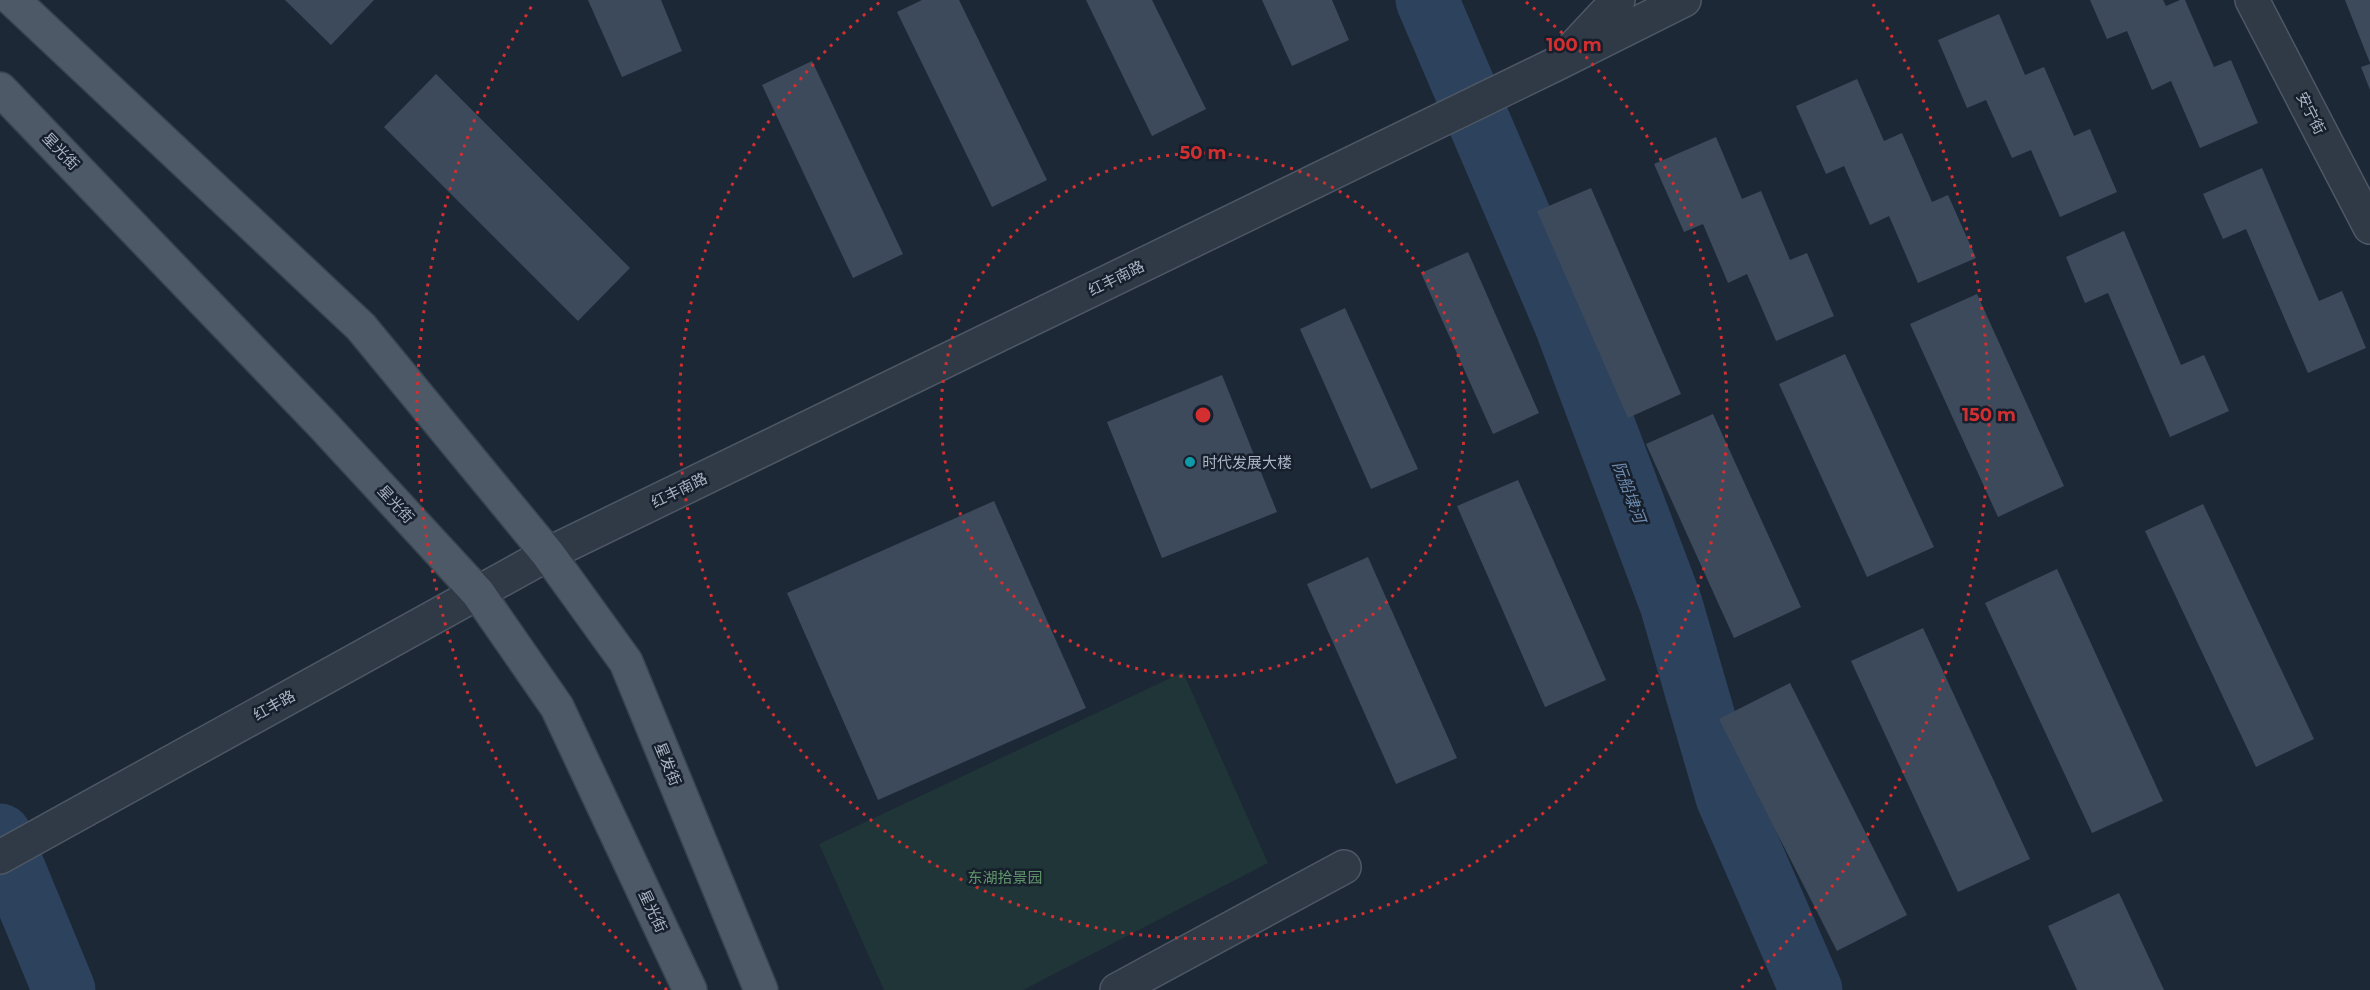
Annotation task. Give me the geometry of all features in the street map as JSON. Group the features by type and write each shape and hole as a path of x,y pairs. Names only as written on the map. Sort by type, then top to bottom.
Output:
{"main road":[{"path":"13,0 361,327 548,554"},
{"name":"星光街","path":"0,89 323,425 478,593 557,707 690,990"},
{"name":"星发街","path":"548,554 626,662 761,990"}],"street":[{"path":"1557,64 1618,0"},
{"name":"红丰南路","path":"548,554 1557,64 1684,0"},
{"name":"安宁街","path":"2252,0 2370,226"},
{"name":"红丰路","path":"0,857 548,554"},
{"path":"1117,990 1344,867"}],"green space":[{"name":"东湖拾景园","path":"1183,672 1268,863 1023,990 884,990 819,844"}],"water":[{"path":"1403,0 1451,0 1460,19 1423,38"}],"building":[{"path":"285,0 374,0 331,45"},
{"path":"588,0 661,0 682,51 622,77"},
{"path":"922,0 959,0 1047,180 992,207 897,12"},
{"path":"1086,0 1152,0 1206,109 1152,136"},
{"path":"1262,0 1332,0 1349,40 1292,66"},
{"path":"2090,0 2163,0 2166,6 2185,0 2214,67 2231,60 2258,123 2200,148 2171,81 2152,90 2127,31 2107,39"},
{"path":"2345,0 2370,0 2370,63"},
{"path":"1999,14 2025,75 2044,67 2074,136 2090,129 2117,192 2060,217 2031,150 2012,158 1986,100 1967,108 1938,40"},
{"path":"812,61 903,254 853,278 762,85"},
{"path":"2370,64 2370,90 2361,67"},
{"path":"436,74 630,268 578,321 384,127"},
{"path":"1857,79 1884,141 1902,133 1932,202 1948,195 1976,258 1918,283 1889,216 1870,225 1844,166 1826,174 1796,106"},
{"path":"1716,137 1742,199 1761,191 1790,260 1807,253 1834,316 1776,341 1747,274 1728,283 1703,224 1684,232 1654,164"},
{"path":"2262,168 2319,301 2342,291 2366,348 2308,373 2246,229 2223,239 2203,194"},
{"path":"1591,188 1681,394 1628,418 1537,211"},
{"path":"2124,231 2181,365 2204,355 2229,411 2170,437 2108,293 2085,303 2066,257"},
{"path":"1468,252 1539,413 1493,434 1421,273"},
{"path":"1977,294 2064,486 1998,517 1910,324"},
{"path":"1345,308 1418,469 1371,489 1300,329"},
{"path":"1845,354 1934,547 1867,577 1779,384"},
{"name":"时代发展大楼","path":"1222,375 1277,512 1162,558 1107,422"},
{"path":"1713,414 1801,607 1734,638 1646,444"},
{"path":"1518,480 1606,680 1545,707 1457,506"},
{"path":"994,501 1086,708 878,800 787,593"},
{"path":"2203,504 2314,739 2256,767 2145,531"},
{"path":"1368,557 1457,758 1396,784 1307,584"},
{"path":"2057,569 2163,801 2092,833 1985,603"},
{"path":"1923,628 2030,859 1958,892 1851,661"},
{"path":"1790,683 1907,915 1837,951 1719,719"},
{"path":"2119,893 2164,990 2077,990 2048,926"}],"waterway":[{"name":"阮船埭河","path":"1427,0 1564,320 1671,604 1727,797 1811,990"},
{"path":"0,835 64,990"}],"place":[{"name":"时代发展大楼","path":"1190,462"}]}
